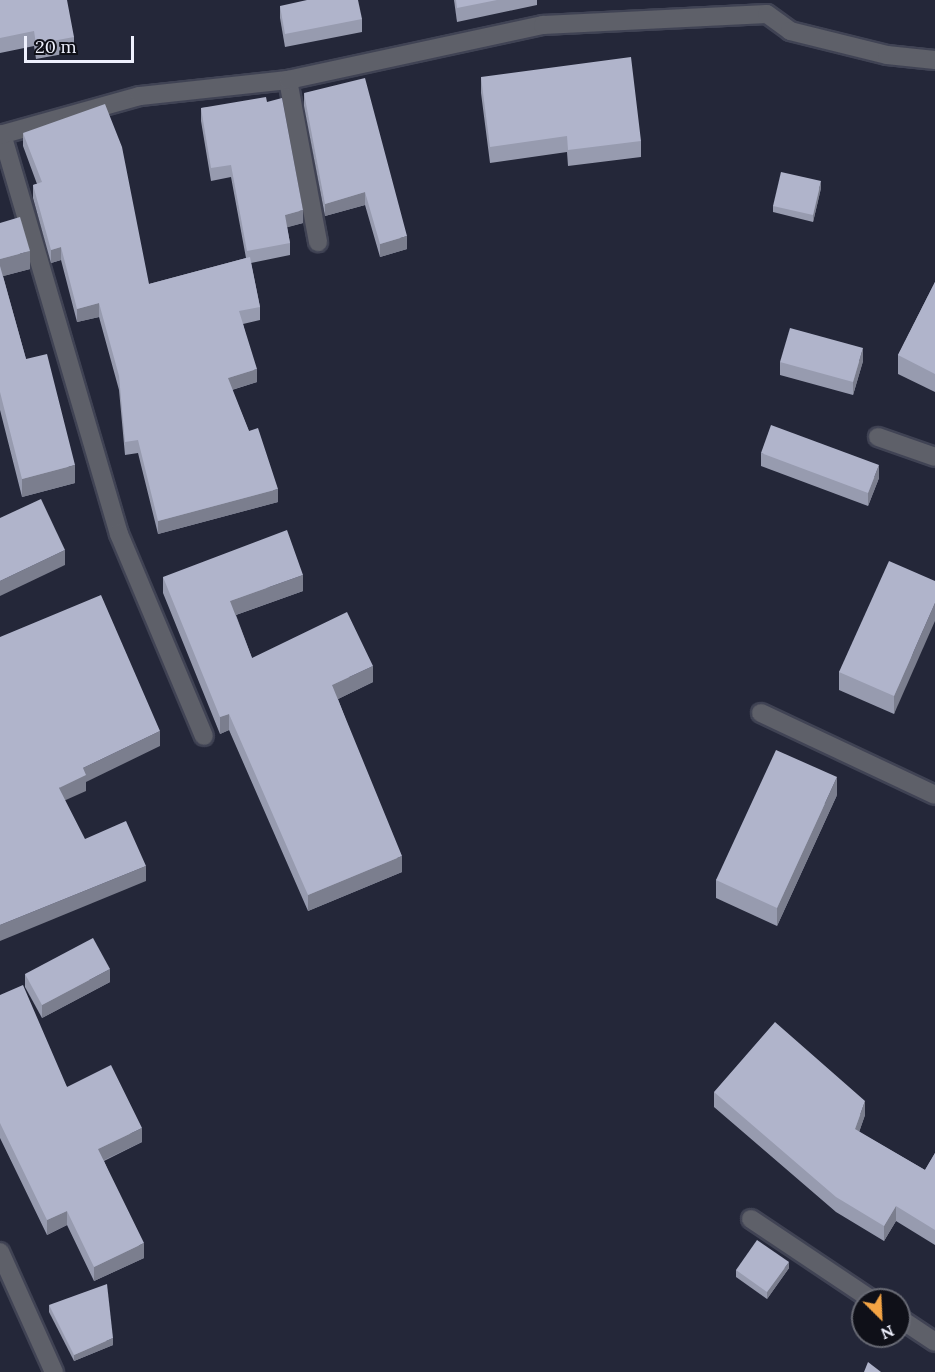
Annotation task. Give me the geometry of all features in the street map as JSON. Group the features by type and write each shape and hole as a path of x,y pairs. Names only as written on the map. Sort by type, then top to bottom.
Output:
{"street":[{"path":"204,736 119,534 1,134 140,96 288,80 543,25 767,14 790,31 887,55 935,60"},
{"path":"288,80 318,242"},
{"path":"878,436 935,457"},
{"path":"761,713 935,795"},
{"path":"751,1220 854,1288"},
{"path":"0,1252 53,1372"},
{"path":"911,1326 935,1342"}],"building":[{"path":"0,0 67,0 74,37 36,44 34,31 0,38"},
{"path":"307,0 358,0 362,19 285,34 280,6"},
{"path":"456,0 497,0 457,8"},
{"path":"631,57 641,141 568,150 567,136 490,147 481,77"},
{"path":"365,78 407,236 380,244 365,192 325,204 304,93"},
{"path":"266,97 267,102 282,98 303,210 285,215 290,243 247,251 231,165 211,168 201,108"},
{"path":"105,104 122,147 149,284 250,257 260,307 239,311 257,369 228,378 249,431 258,428 278,489 158,521 138,440 125,442 119,376 99,303 77,309 61,247 51,250 33,185 42,182 23,133"},
{"path":"781,172 821,181 813,215 773,206"},
{"path":"20,217 30,251 0,259 0,223"},
{"path":"0,266 26,359 47,354 75,465 22,479 0,392"},
{"path":"935,282 935,374 898,355"},
{"path":"790,328 863,348 853,382 780,362"},
{"path":"771,425 879,465 868,493 761,453"},
{"path":"41,499 65,550 0,581 0,518"},
{"path":"287,530 303,575 230,601 252,658 347,612 373,666 332,685 402,856 308,895 229,714 220,717 163,577"},
{"path":"889,561 935,581 935,603 894,696 839,672"},
{"path":"101,595 160,731 83,768 86,775 59,788 85,839 126,821 146,866 0,925 0,637"},
{"path":"776,750 837,777 777,908 716,880"},
{"path":"93,938 110,969 42,1005 25,974"},
{"path":"23,985 67,1087 111,1065 142,1128 98,1149 144,1243 94,1267 67,1211 47,1220 0,1123 0,995"},
{"path":"775,1022 865,1101 855,1129 925,1170 935,1153 935,1230 896,1206 884,1226 836,1197 714,1092"},
{"path":"757,1240 789,1262 767,1292 736,1270"},
{"path":"107,1284 113,1338 74,1355 49,1305"},
{"path":"868,1362 881,1372 864,1372"}]}
